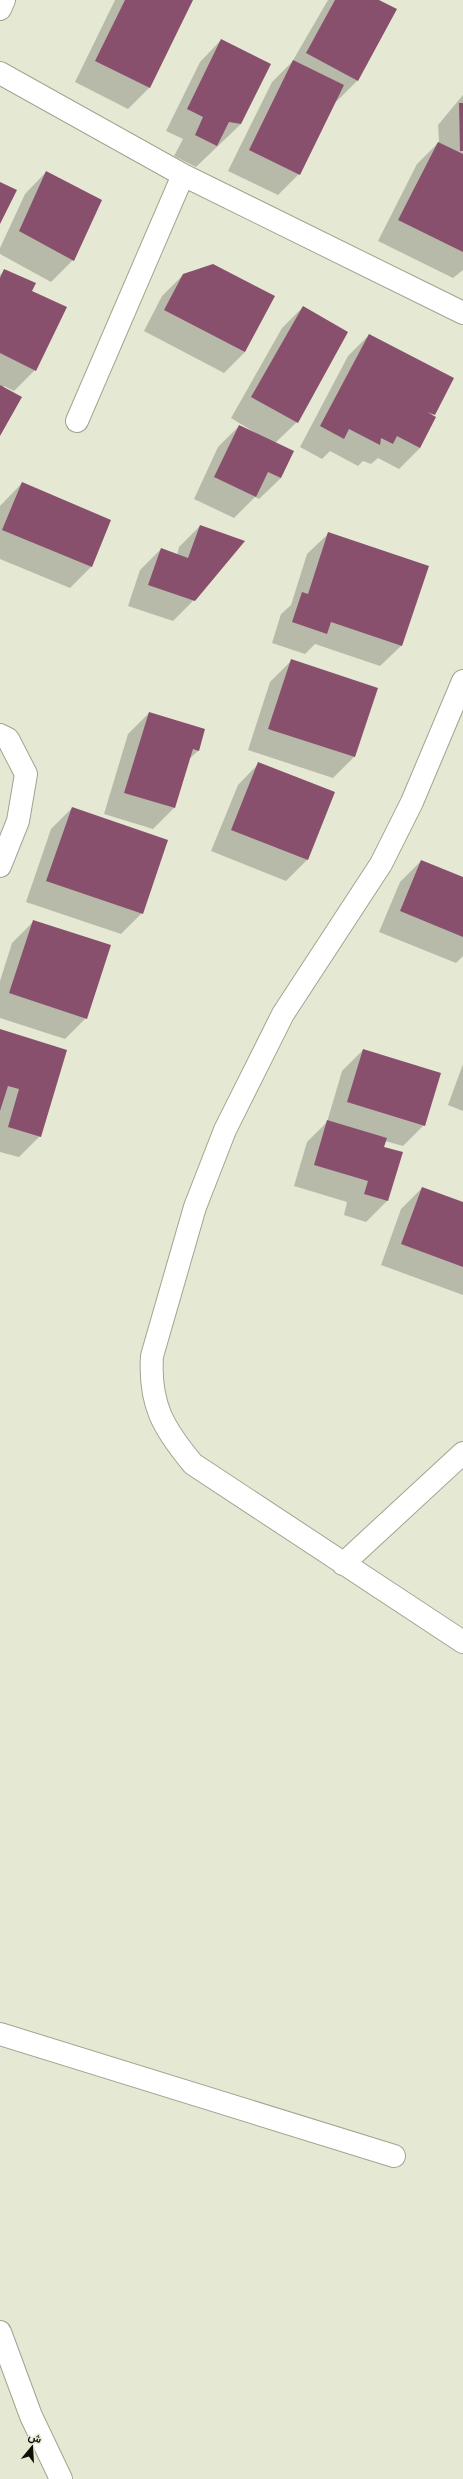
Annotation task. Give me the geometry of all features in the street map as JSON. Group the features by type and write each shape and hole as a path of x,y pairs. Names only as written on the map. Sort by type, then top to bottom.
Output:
{"street":[{"path":"0,8 4,0"},
{"path":"0,73 182,176 463,313"},
{"path":"77,421 182,176"},
{"path":"463,681 412,802 381,864 283,1014 225,1130 195,1207 152,1356 150,1381 156,1406 170,1437 193,1464 463,1642"},
{"path":"0,735 8,739 26,774 18,822 0,866"},
{"path":"343,1564 463,1453"},
{"path":"0,2034 394,2156"},
{"path":"0,2332 31,2416 61,2479"}],"building":[{"path":"125,0 193,0 150,88 95,61"},
{"path":"335,0 379,0 397,9 358,81 306,53"},
{"path":"221,39 271,64 241,124 229,122 217,146 195,135 203,117 187,109"},
{"path":"293,60 344,85 300,175 249,150"},
{"path":"459,103 463,103 463,151 460,151"},
{"path":"438,142 463,154 463,252 398,220"},
{"path":"46,171 102,200 74,261 19,231"},
{"path":"0,182 17,190 0,224"},
{"path":"213,264 275,296 245,352 164,310 183,274"},
{"path":"4,269 36,283 32,291 67,307 36,371 0,353 0,278"},
{"path":"303,306 348,332 298,423 251,397"},
{"path":"369,334 454,378 435,415 427,412 436,417 420,448 397,436 393,444 381,438 380,445 349,429 344,439 320,426"},
{"path":"0,385 22,397 0,436"},
{"path":"239,425 294,451 281,478 268,472 256,497 214,477"},
{"path":"22,482 111,520 92,567 2,530"},
{"path":"200,525 245,541 195,601 148,585 161,548 188,558"},
{"path":"328,532 429,566 402,646 331,622 327,634 292,622 302,592 308,594"},
{"path":"291,659 378,688 355,757 268,729"},
{"path":"149,712 205,729 199,751 193,749 175,808 124,793"},
{"path":"258,762 335,792 308,860 231,830"},
{"path":"72,807 168,840 143,914 46,881"},
{"path":"421,860 463,877 463,937 400,911"},
{"path":"33,920 111,945 87,1019 9,993"},
{"path":"0,1029 67,1050 41,1137 8,1127 19,1089 8,1086 0,1111"},
{"path":"363,1049 441,1073 425,1126 347,1102"},
{"path":"327,1120 387,1138 384,1147 403,1152 388,1201 364,1194 368,1181 314,1165"},
{"path":"422,1187 463,1202 463,1267 401,1244"}]}
